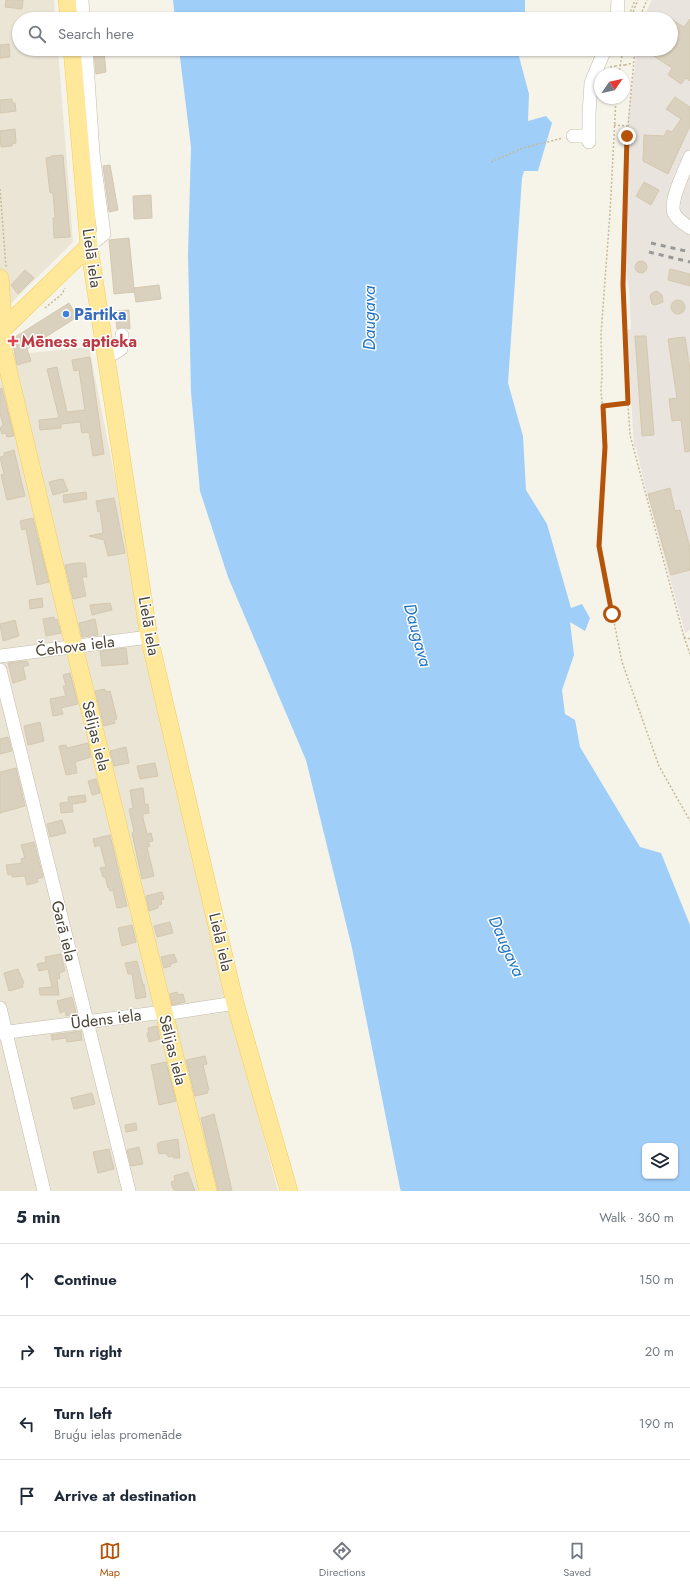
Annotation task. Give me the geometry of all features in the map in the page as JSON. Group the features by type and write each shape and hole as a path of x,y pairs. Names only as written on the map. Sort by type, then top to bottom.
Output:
{"main road":[{"path":"67,0 68,12"},
{"name":"Lielā iela","path":"73,56 89,246 149,637 235,1002 289,1191"},
{"path":"1,331 89,246"},
{"name":"Sēlijas iela","path":"3,273 2,344 74,646 208,1191"}],"street":[{"path":"82,0 83,12"},
{"path":"617,12 618,0"},
{"path":"86,56 93,154 104,234 89,246"},
{"path":"573,136 588,139 591,83 602,56"},
{"path":"690,157 672,203 674,214 681,222 690,228"},
{"path":"103,338 124,335 121,349 106,358"},
{"name":"Čehova iela","path":"0,656 149,637"},
{"name":"Garā iela","path":"0,670 129,1191"},
{"name":"Ūdens iela","path":"3,1032 156,1013 164,1014 235,1002"},
{"path":"0,1008 3,1032 44,1191"}],"path":[{"path":"631,12 635,0"},
{"path":"632,12 638,0"},
{"path":"642,12 647,0"},
{"path":"620,68 621,56"},
{"path":"634,56 627,126 623,285 630,434 684,637 690,654"},
{"path":"610,67 633,63"},
{"path":"616,104 610,213 601,334 601,391 605,447 599,546 622,662 655,756 671,788 690,820"},
{"path":"614,125 627,126"},
{"path":"491,162 522,148 573,136"},
{"path":"0,189 3,273"},
{"path":"603,406 628,403"},
{"path":"684,637 690,639"}],"shaded area":[{"path":"0,0 54,0 55,12 12,12 12,56 59,56 73,242 0,314"},
{"path":"652,0 690,0 690,630 685,633 647,494 636,447 634,447 627,330 631,329 629,288 625,265 628,118 636,56 678,56 678,12 646,12"},
{"path":"89,347 148,644 232,1016 278,1191 0,1191 0,356"}],"water":[{"path":"173,0 525,0 525,12 174,12"},
{"name":"Daugava","path":"180,56 519,56 529,94 528,121 546,116 552,123 538,171 524,171 522,178 508,383 523,436 526,490 547,524 571,608 582,604 590,618 585,631 570,622 574,655 562,690 565,714 575,720 580,747 640,847 661,853 690,925 690,1191 401,1191 352,948 306,760 228,577 200,491 191,392 188,255 191,147"}],"building":[{"path":"6,0 23,0 22,9 5,7"},
{"path":"690,19 690,81 686,78 681,84 668,75 672,68 654,56 678,56 678,23 684,27"},
{"path":"9,44 10,57 0,58 0,45"},
{"path":"94,56 104,56 106,72 96,74"},
{"path":"675,97 690,107 690,126 668,174 643,161 644,135 664,136 667,130 672,132 681,119 666,109"},
{"path":"12,99 12,103 15,103 16,111 0,113 0,100"},
{"path":"15,129 16,143 12,144 12,146 1,147 0,131"},
{"path":"63,155 70,237 54,238 53,218 55,218 53,193 50,193 46,158"},
{"path":"110,165 118,210 109,212 103,166"},
{"path":"644,182 659,190 651,205 636,196"},
{"path":"151,195 152,218 134,219 133,196"},
{"path":"129,238 134,288 159,285 161,299 136,302 134,290 134,292 114,294 109,240"},
{"path":"643,261 646,262 646,272 639,273 636,272 635,265 636,262"},
{"path":"670,269 690,274 690,286 668,280"},
{"path":"25,270 34,278 18,294 11,285"},
{"path":"657,291 662,295 663,302 655,305 652,304 650,296 652,293"},
{"path":"678,300 683,302 685,307 683,312 678,314 673,312 671,307 673,302"},
{"path":"69,303 77,317 27,349 31,361 17,365 12,339"},
{"path":"129,310 130,329 122,327 117,329 115,311"},
{"path":"635,336 646,336 654,435 642,436"},
{"path":"685,337 690,370 690,451 685,452 681,420 672,421 669,399 677,398 668,339"},
{"path":"90,357 104,454 93,456 89,432 82,433 80,422 61,424 61,428 40,430 39,420 59,418 47,369 57,367 67,412 85,410 79,370 74,371 72,360"},
{"path":"2,388 14,436 7,437 6,433 2,434 0,428 3,425 0,413 0,389"},
{"path":"14,450 25,496 7,500 1,475 4,474 0,457 4,456 4,453"},
{"path":"63,479 68,491 53,495 49,482"},
{"path":"670,488 675,511 680,510 690,548 690,570 671,575 648,494"},
{"path":"86,492 87,499 64,503 63,495"},
{"path":"114,498 125,553 108,556 104,540 89,536 103,533 100,511 98,512 96,501"},
{"path":"33,518 49,582 37,585 26,529 22,530 20,521"},
{"path":"85,563 87,577 82,577 86,596 73,599 65,565"},
{"path":"42,598 43,607 30,609 29,600"},
{"path":"110,603 112,610 92,615 90,605"},
{"path":"54,617 55,620 57,619 61,633 46,636 43,619"},
{"path":"95,619 98,635 82,637 79,623"},
{"path":"15,620 19,636 3,641 0,624"},
{"path":"126,648 128,664 102,666 100,651"},
{"path":"27,661 29,665 23,667 26,679 13,683 8,663"},
{"path":"70,673 78,704 61,708 63,714 53,716 50,699 66,696 63,686 66,686 63,675"},
{"path":"105,689 105,692 110,691 117,719 114,720 115,723 104,726 95,691"},
{"path":"40,722 44,741 28,745 24,726"},
{"path":"8,737 12,751 0,754 0,739"},
{"path":"88,743 91,757 75,762 77,773 66,775 59,746 66,745 67,748"},
{"path":"126,747 129,763 114,766 110,751"},
{"path":"155,763 158,776 140,779 137,766"},
{"path":"16,768 25,806 0,813 0,772"},
{"path":"96,779 100,793 92,795 88,781"},
{"path":"143,788 145,805 148,804 149,813 143,814 143,818 147,834 151,833 153,841 148,842 150,846 147,847 154,876 142,879 132,833 134,832 129,809 133,808 130,790"},
{"path":"85,795 86,802 72,804 73,812 61,813 60,803 69,802 68,797"},
{"path":"62,820 66,833 50,837 47,824"},
{"path":"110,835 127,906 117,908 113,890 110,891 109,887 108,888 105,877 103,877 100,868 106,867 100,845 95,847 93,839"},
{"path":"34,842 43,877 37,879 38,882 27,885 25,876 12,877 12,874 8,875 6,865 22,863 21,859 25,858 21,845"},
{"path":"162,892 164,899 161,900 162,904 158,905 158,908 149,911 146,896"},
{"path":"170,922 173,933 157,937 154,926"},
{"path":"132,925 136,942 122,946 118,928"},
{"path":"61,954 65,971 59,973 60,978 57,979 59,995 40,995 39,988 52,987 48,969 39,971 37,964 46,962 45,957"},
{"path":"174,954 177,962 164,968 161,957"},
{"path":"137,961 143,985 144,984 146,997 136,999 132,974 128,974 125,963"},
{"path":"18,969 24,983 22,984 23,987 9,991 4,973"},
{"path":"177,992 178,995 183,994 185,1002 172,1005 170,994"},
{"path":"72,997 76,1013 66,1016 65,1011 60,1013 57,1001"},
{"path":"157,1026 160,1039 149,1042 147,1033 149,1033 148,1028"},
{"path":"81,1031 82,1040 67,1042 66,1038 52,1040 51,1035"},
{"path":"205,1056 207,1064 203,1065 209,1090 207,1090 208,1093 195,1096 186,1060"},
{"path":"166,1062 176,1101 159,1105 151,1065"},
{"path":"92,1093 95,1104 74,1109 71,1098"},
{"path":"214,1114 232,1191 218,1191 201,1118"},
{"path":"136,1123 137,1130 126,1132 125,1125"},
{"path":"178,1139 180,1158 173,1158 173,1156 169,1157 165,1153 159,1154 157,1144 160,1142"},
{"path":"139,1147 143,1164 131,1166 127,1150"},
{"path":"109,1149 114,1169 98,1173 93,1152"},
{"path":"188,1172 195,1191 177,1191 173,1189 171,1182 175,1181 174,1176"}],"railway":[{"path":"651,243 690,252"},
{"path":"649,252 690,262"}],"place":[{"name":"Pārtika","path":"66,314"},
{"name":"Mēness aptieka","path":"13,341"}],"route":[{"path":"612,614 599,546 605,447 603,406 628,403 623,285 627,136"}]}
